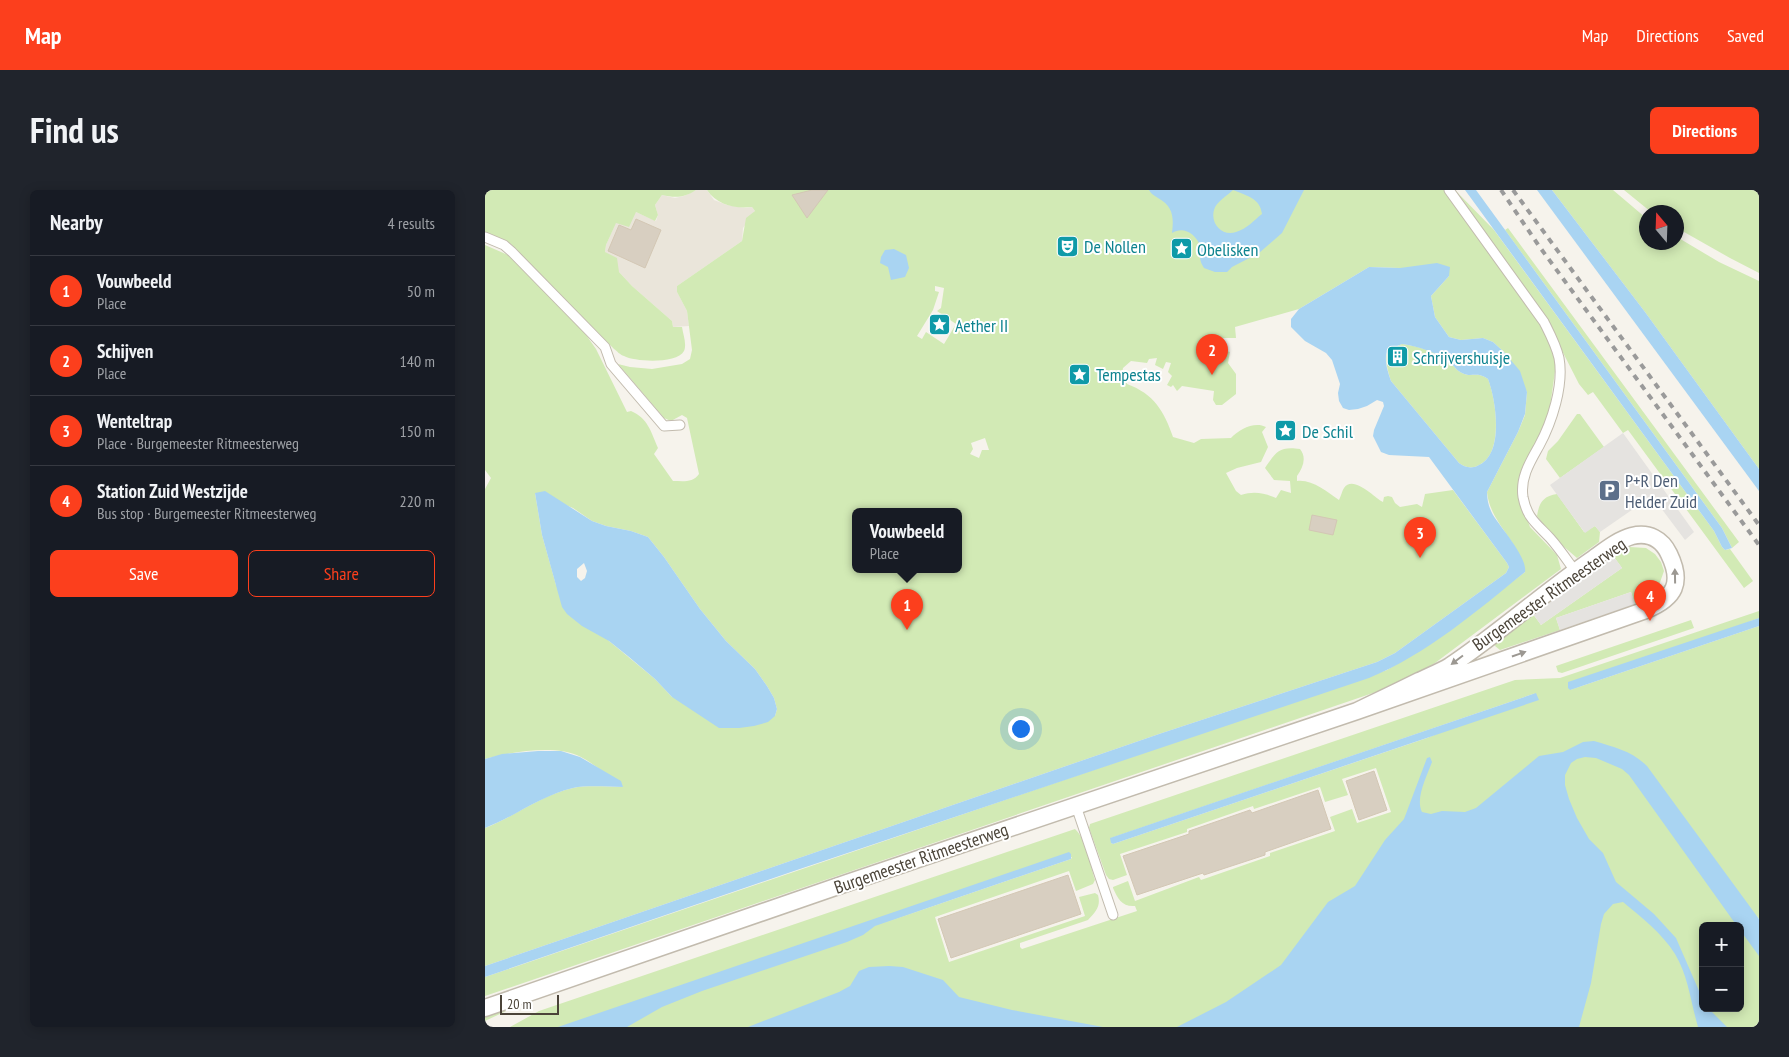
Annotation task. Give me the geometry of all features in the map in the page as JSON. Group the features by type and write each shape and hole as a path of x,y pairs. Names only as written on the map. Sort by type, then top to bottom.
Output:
{"street":[{"name":"Burgemeester Ritmeesterweg","path":"485,1008 1357,711 1654,607 1672,593 1676,583 1677,573 1668,550 1654,536 1643,534 1632,536 1619,542 1575,571 1449,666 1357,711"}],"lane":[{"path":"1449,190 1544,322 1555,343 1560,368 1559,384 1547,432 1524,477 1523,495 1534,523 1549,537 1575,571"},
{"path":"485,237 504,245 513,252 605,347 611,364 664,426 680,425"},
{"path":"1076,806 1113,915"}],"shaded area":[{"path":"696,190 707,190 714,200 727,205 745,208 752,207 755,211 743,228 742,241 677,286 677,292 687,311 689,326 673,327 672,321 619,272 605,252 606,245 616,222 636,212 656,221 658,215 655,205 662,195 675,198"},
{"name":"P+R Den Helder Zuid","path":"1623,433 1694,532 1685,540 1652,496 1600,532 1595,526 1585,533 1550,485"},
{"path":"1614,557 1622,568 1541,625 1533,614"},
{"path":"1631,592 1635,604 1560,630 1556,618"}],"green space":[{"path":"485,190 696,190 679,197 662,195 655,205 658,215 655,221 636,212 629,227 616,223 606,245 605,252 617,258 619,272 672,321 673,327 682,327 685,342 684,351 673,358 655,361 629,358 614,349 511,244 485,233"},
{"path":"707,190 1455,190 1494,230 1714,531 1722,547 1725,550 1730,549 1753,581 1744,588 1628,430 1623,433 1593,392 1588,395 1579,384 1554,335 1558,350 1549,414 1520,476 1520,499 1530,527 1557,555 1561,569 1435,663 1393,686 485,996 485,977 1387,670 1440,637 1525,572 1517,551 1493,513 1487,492 1525,415 1527,392 1504,352 1493,342 1483,338 1461,340 1449,337 1435,317 1431,296 1449,276 1400,268 1369,267 1299,309 1235,327 1236,338 1222,338 1223,350 1230,352 1228,363 1236,374 1236,394 1222,405 1216,405 1213,400 1214,391 1182,386 1177,391 1173,385 1171,387 1167,385 1172,376 1168,372 1171,363 1166,362 1163,369 1155,365 1157,358 1149,359 1147,363 1131,361 1123,368 1121,379 1126,380 1127,384 1144,393 1157,404 1166,419 1173,437 1194,443 1201,439 1231,438 1252,425 1266,427 1262,432 1268,447 1261,462 1226,473 1236,491 1241,495 1259,493 1276,498 1281,490 1291,493 1290,481 1274,480 1265,468 1275,454 1287,448 1300,449 1302,452 1303,462 1297,476 1297,481 1314,484 1339,500 1344,488 1348,484 1364,488 1383,502 1384,497 1392,497 1400,507 1417,504 1422,507 1425,494 1453,490 1507,563 1509,567 1506,573 1395,653 1377,662 1162,733 485,966 485,828 561,791 585,787 623,787 592,764 571,753 533,750 485,759 485,489 491,478 485,470 485,245 508,255 584,332 596,349 627,412 631,411 637,414 648,426 658,448 654,454 673,481 691,480 699,474 687,418 682,415 671,421 664,418 618,364 652,369 682,364 690,359 692,350 687,311 677,292 677,286 742,241 746,218 755,211 752,207 727,205 716,199","holes":["935,286 944,288 941,308 937,311 956,324 944,344 926,332 922,339 917,336 933,310 939,292 935,291","985,438 989,450 982,450 979,458 970,454 973,449 971,443","535,493 573,508 592,521 648,537 700,609 726,641 755,669 774,698 777,709 775,716 672,697 655,679 609,641 556,585 542,535"]},
{"path":"1552,190 1613,190 1639,212 1639,250 1684,250 1684,241 1719,262 1759,281 1759,469 1645,312"},
{"path":"1624,190 1759,190 1759,273 1684,232 1684,205 1642,205"},
{"path":"1508,228 1739,542 1732,548 1722,528 1505,230"},
{"path":"1402,344 1434,352 1465,374 1480,375 1488,379 1494,400 1496,427 1492,451 1486,460 1472,467 1459,463 1391,381 1387,365 1387,353 1388,350"},
{"path":"1577,414 1580,414 1604,447 1560,478 1546,459 1548,451 1558,441"},
{"path":"1557,494 1584,532 1595,526 1600,532 1599,542 1577,558 1555,539 1537,516 1539,507 1545,498"},
{"path":"1630,547 1646,548 1655,554 1661,562 1664,571 1658,588 1635,604 1631,592 1556,618 1560,630 1500,650 1495,646 1497,641 1533,614 1541,625 1622,568 1614,557"},
{"path":"1759,611 1759,618 1570,690 1759,626 1759,919 1756,915 1759,921 1759,1027 510,1027 539,1011 1075,829 1088,853 1095,880 1093,884 1076,891 1069,871 935,917 949,962 1085,916 1079,897 1095,893 1098,895 1097,909 1088,920 1020,943 1020,947 1022,949 1137,911 1135,906 1121,902 1113,887 1128,881 1135,901 1199,877 1201,880 1270,856 1270,853 1335,831 1330,817 1352,809 1357,823 1391,812 1376,768 1342,779 1348,795 1325,802 1320,787 1254,809 1253,806 1187,829 1187,832 1120,854 1127,875 1113,880 1109,879 1106,875 1089,828 1090,824 1515,680 1560,678","holes":["1536,693 1427,738 1113,844 1111,843 1111,838","1072,857 1071,859 878,925"]},
{"path":"1691,620 1694,628 1562,673 1558,672 1556,666"},
{"path":"523,1003 485,1021 485,1016"}],"water":[{"path":"1149,190 1233,190 1304,190 1282,233 1259,253 1232,267 1227,272 1215,272 1204,268 1200,260 1200,245 1189,232 1181,230 1172,233 1173,222 1170,208","holes":["1233,190 1256,201 1262,214 1244,229 1227,233 1219,228 1213,215 1215,207"]},
{"path":"1465,190 1476,190 1722,528 1732,548 1725,550 1722,547 1714,531"},
{"path":"1537,190 1552,190 1645,312 1759,469 1759,491"},
{"path":"894,249 906,255 909,268 905,277 891,280 888,267 880,263 885,250"},
{"path":"1437,263 1450,267 1449,276 1431,296 1435,317 1449,337 1461,340 1483,338 1493,342 1520,371 1527,392 1525,414 1518,432 1487,492 1492,512 1518,551 1525,566 1525,572 1451,631 1411,657 1369,678 485,977 485,966 1162,733 1377,662 1395,653 1506,573 1509,567 1507,563 1429,457 1389,455 1381,452 1373,436 1384,406 1383,402 1377,400 1358,409 1349,410 1343,408 1339,401 1338,393 1340,384 1332,360 1326,353 1305,341 1291,327 1291,319 1299,309 1369,267 1400,268","holes":["1402,344 1440,356 1462,373 1480,375 1488,379 1494,400 1495,440 1492,451 1486,460 1477,466 1468,467 1459,463 1391,381 1386,361 1388,350"]},
{"path":"545,491 592,521 648,537 700,609 726,641 755,669 774,698 777,709 775,716 768,722 754,726 719,728 672,697 655,679 609,641 582,626 567,614 562,607 542,535 535,493","holes":["584,563 587,571 585,578 581,581 577,577 577,569"]},
{"path":"1759,618 1759,626 1570,690 1568,688 1568,682"},
{"path":"1536,693 1539,700 1113,844 1111,843 1110,838"},
{"path":"1594,741 1616,748 1629,753 1647,766 1759,919 1759,956 1744,935 1744,922 1734,922 1629,775 1622,769 1596,758 1585,757 1571,763 1565,775 1565,785 1577,818 1589,839 1603,853 1616,882 1654,914 1676,938 1699,991 1699,1012 1712,1012 1727,1027 1698,1027 1686,980 1675,954 1658,932 1623,902 1613,904 1604,914 1591,983 1579,1027 1177,1027 1226,1002 1281,965 1328,902 1355,886 1385,840 1404,819 1427,758 1430,757 1432,762 1421,794 1420,806 1422,812 1431,814 1442,811 1465,812 1476,808 1539,756 1563,752 1583,742"},
{"path":"561,751 580,757 621,781 623,787 585,787 562,791 485,828 485,759 502,754"},
{"path":"1069,852 1071,859 875,926 863,935 847,942 702,991 662,1007 627,1027 558,1027"},
{"path":"869,967 903,967 943,980 959,997 1012,1010 1103,1027 748,1027 839,992 850,986 859,971"}],"building":[{"path":"812,190 828,190 807,218 792,195"},
{"path":"636,219 661,230 645,268 608,251 619,225 631,230"},
{"path":"1312,515 1337,520 1333,535 1309,530"},
{"path":"1374,771 1387,810 1359,820 1346,781"},
{"path":"1318,790 1331,829 1265,852 1265,855 1137,895 1123,856 1189,834 1189,831 1250,810 1252,813"},
{"path":"1068,875 1081,914 951,958 938,919"}],"railway":[{"path":"1501,190 1539,246 1759,545"},
{"path":"1513,190 1759,525"}],"place":[{"name":"De Nollen","path":"1068,246"},
{"name":"Obelisken","path":"1181,249"},
{"name":"Aether II","path":"939,325"},
{"name":"Schrijvershuisje","path":"1397,357"},
{"name":"Tempestas","path":"1080,374"},
{"name":"Schijven","path":"1212,375"},
{"name":"De Schil","path":"1286,431"},
{"name":"P+R Den Helder Zuid","path":"1609,490"},
{"name":"Wenteltrap","path":"1420,558"},
{"name":"Station Zuid Westzijde","path":"1650,621"},
{"name":"Vouwbeeld","path":"907,630"}]}
